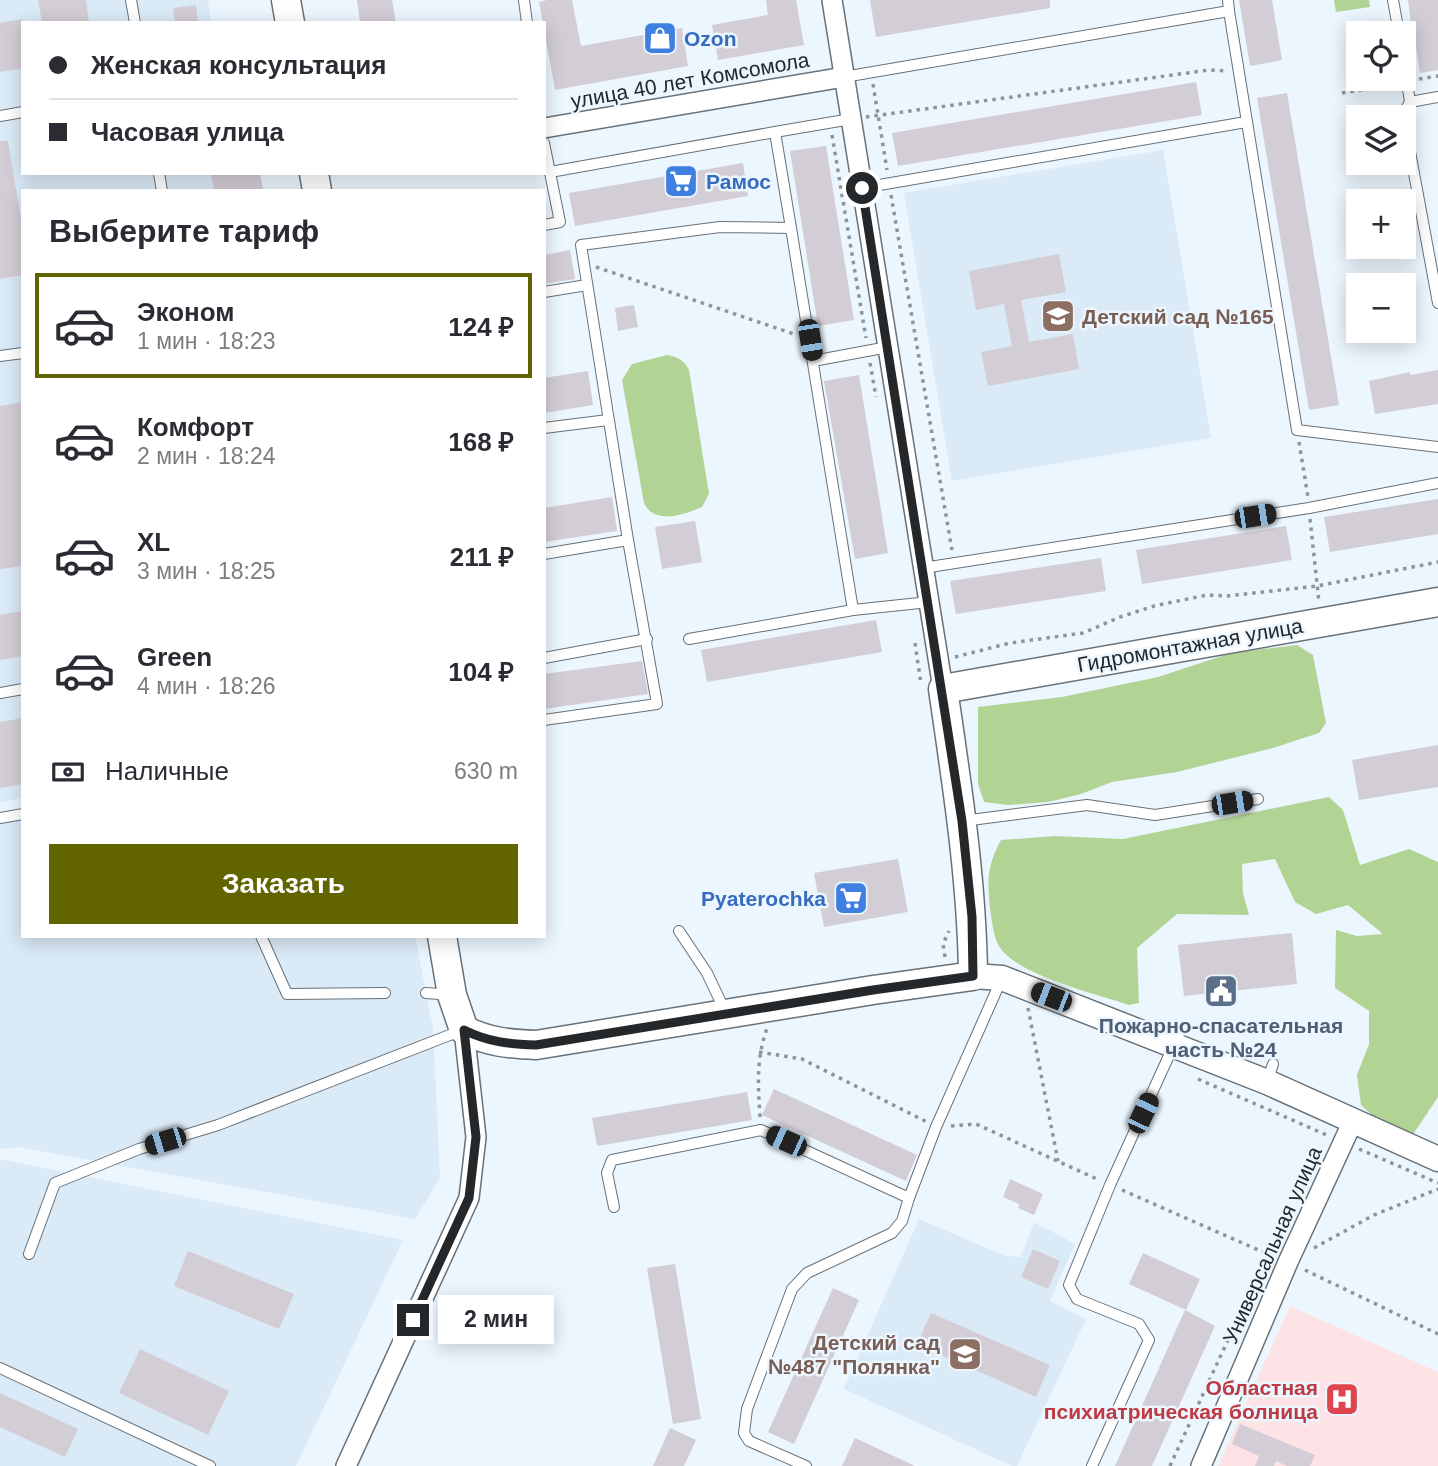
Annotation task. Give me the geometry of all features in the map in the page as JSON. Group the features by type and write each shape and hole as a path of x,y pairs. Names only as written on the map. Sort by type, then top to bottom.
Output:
{"main road":[{"path":"286,0 290,21"},
{"name":"Гидромонтажная улица","path":"934,679 1321,623 1438,602"},
{"path":"442,938 439,994 464,1030 503,1044 536,1045 961,978 972,917 962,821 934,679"}],"street":[{"path":"831,0 862,188 878,349 923,568 920,604 934,679"},
{"name":"улица 40 лет Комсомола","path":"546,128 844,77"},
{"path":"961,978 1002,978 1174,1045 1270,1072 1348,1132 1438,1159"},
{"path":"346,1466 469,1198 476,1137 464,1030"},
{"name":"Универсальная улица","path":"1201,1466 1287,1262 1348,1132"}],"lane":[{"path":"131,0 135,21"},
{"path":"524,0 527,21"},
{"path":"1393,0 1397,21"},
{"path":"844,77 1229,5 1297,430 1438,447"},
{"path":"1408,91 1410,102 1403,114 1438,303"},
{"path":"1410,102 1438,97"},
{"path":"0,116 21,111"},
{"path":"550,172 850,119"},
{"path":"862,188 1246,122"},
{"path":"775,132 853,610"},
{"path":"546,153 560,222 546,225"},
{"path":"546,720 657,704 581,245 720,226 791,228"},
{"path":"546,292 587,285"},
{"path":"813,361 878,349"},
{"path":"0,356 21,353"},
{"path":"546,428 608,420"},
{"path":"923,568 1309,508 1438,482"},
{"path":"546,554 628,540"},
{"path":"689,639 853,610 920,604"},
{"path":"546,658 647,639"},
{"path":"0,693 21,689"},
{"path":"962,821 1087,805 1155,815 1258,799"},
{"path":"0,818 21,814"},
{"path":"680,931 707,973 727,1014"},
{"path":"262,938 287,994 385,993"},
{"path":"806,1466 750,1441 744,1433 747,1409 792,1289 807,1273 892,1233 902,1221 936,1127 1002,978"},
{"path":"29,1254 55,1183 139,1149 218,1125 464,1030"},
{"path":"1092,1466 1149,1340 1139,1324 1077,1299 1069,1285 1110,1185 1174,1045"},
{"path":"614,1207 607,1173 612,1160 761,1130 909,1198"},
{"path":"0,1368 210,1466"}],"path":[{"path":"850,119 1209,70"},
{"path":"872,72 877,115 954,563"},
{"path":"1416,80 1438,76"},
{"path":"1342,93 1354,91"},
{"path":"830,122 878,349 877,404"},
{"path":"584,263 810,340"},
{"path":"1297,430 1309,508 1321,623"},
{"path":"920,604 934,679 1010,643 1083,633 1154,606 1207,595 1227,596 1317,586 1438,562"},
{"path":"951,925 943,944 961,978"},
{"path":"1040,1010 1028,1005 1058,1161"},
{"path":"761,1130 757,1077 759,1052 771,1018"},
{"path":"1174,1045 1348,1132 1438,1186"},
{"path":"759,1052 802,1059 936,1127 976,1124 1287,1262 1438,1334"},
{"path":"1287,1262 1374,1215 1438,1186"},
{"path":"1170,1466 1268,1255"}],"shaded area":[{"path":"0,0 208,0 211,21 21,21 21,175 260,175 263,189 21,189 21,798 0,802"},
{"name":"Детский сад №165","path":"1163,150 1211,438 952,481 904,193"},
{"path":"21,816 21,938 415,938 433,1028 440,1178 415,1219 18,1147 0,1149 0,820"},
{"path":"0,1159 403,1240 296,1466 0,1466"},
{"name":"Детский сад №487 \"Полянка\"","path":"919,1219 1005,1256 1021,1257 1034,1222 1075,1244 1050,1301 1086,1319 1017,1466 844,1389"},
{"name":"Областная психиатрическая болница","path":"1290,1306 1438,1372 1438,1466 1218,1466"}],"green space":[{"path":"1334,0 1369,0 1370,7 1336,12"},
{"path":"667,355 680,360 689,370 709,494 702,507 687,513 662,516 649,510 644,503 622,380 632,364"},
{"path":"1297,645 1313,655 1326,723 1319,733 1273,748 1177,772 1112,782 1081,794 1048,802 1008,805 984,802 978,784 978,707 1062,697 1158,677 1231,653"},
{"path":"1329,797 1343,810 1360,865 1409,849 1438,862 1438,1097 1412,1136 1387,1129 1361,1105 1357,1075 1369,1044 1369,1011 1335,988 1336,930 1357,936 1383,934 1348,905 1316,914 1295,902 1275,859 1242,864 1243,893 1249,915 1177,914 1137,948 1139,1003 1129,1005 1042,976 1011,959 996,940 988,881 993,858 1001,840 1055,836 1123,839"}],"building":[{"path":"38,0 86,0 89,21 42,21"},
{"path":"357,0 392,0 396,21 360,21"},
{"path":"572,0 581,46 682,28 688,66 555,90 546,40 546,21 542,21 539,2"},
{"path":"766,0 796,0 804,45 718,60 712,25 768,15"},
{"path":"870,0 1050,0 1050,8 876,37"},
{"path":"1239,0 1272,0 1282,60 1250,66"},
{"path":"1408,0 1438,0 1438,70 1420,73 1416,21 1411,21"},
{"path":"196,5 198,21 175,21 173,8"},
{"path":"23,19 21,68 0,72 0,23"},
{"path":"1196,82 1202,115 898,166 892,133"},
{"path":"1287,93 1339,405 1309,410 1257,98"},
{"path":"0,141 8,141 21,220 21,275 0,279"},
{"path":"826,146 854,320 818,326 790,151"},
{"path":"743,163 748,196 575,226 569,193"},
{"path":"211,175 260,175 263,189 214,189"},
{"path":"570,250 575,279 546,284 546,255"},
{"path":"1059,254 1066,292 1021,300 1029,342 1073,334 1079,369 988,386 981,352 1012,346 1004,304 976,310 969,271"},
{"path":"634,305 638,327 618,331 615,308"},
{"path":"1438,370 1438,404 1375,414 1369,381 1410,372 1410,375"},
{"path":"588,371 593,405 546,413 546,378"},
{"path":"859,375 888,553 855,559 824,381"},
{"path":"21,402 21,566 0,569 0,406"},
{"path":"612,497 617,531 546,542 546,508"},
{"path":"1438,499 1438,534 1330,552 1324,517"},
{"path":"695,521 702,562 662,569 655,527"},
{"path":"1286,526 1292,560 1142,584 1136,550"},
{"path":"1101,558 1106,591 956,614 950,581"},
{"path":"21,611 21,656 0,660 0,615"},
{"path":"876,620 882,652 707,682 701,650"},
{"path":"642,661 648,694 546,709 546,674"},
{"path":"21,718 21,784 0,788 0,722"},
{"path":"1438,745 1438,787 1359,800 1352,760"},
{"path":"898,859 908,912 824,927 814,873"},
{"path":"1292,933 1297,984 1184,996 1178,945"},
{"path":"774,1089 917,1155 906,1181 762,1115"},
{"path":"747,1092 752,1120 597,1146 592,1118"},
{"path":"1010,1179 1043,1194 1034,1215 1003,1197"},
{"path":"1033,1249 1060,1261 1048,1289 1021,1277"},
{"path":"188,1251 294,1294 279,1329 174,1286"},
{"path":"1143,1253 1200,1279 1186,1310 1129,1284"},
{"path":"675,1264 701,1419 673,1424 647,1268"},
{"path":"833,1288 859,1300 794,1444 768,1432"},
{"path":"1185,1310 1215,1326 1152,1466 1115,1466"},
{"path":"931,1313 1050,1365 1036,1397 917,1344"},
{"path":"140,1349 229,1391 208,1435 119,1393"},
{"path":"0,1393 78,1429 65,1457 0,1427"},
{"path":"1240,1424 1315,1455 1310,1466 1287,1466 1276,1461 1274,1466 1255,1466 1259,1456 1232,1444"},
{"path":"670,1428 696,1440 684,1466 653,1466"},
{"path":"855,1438 915,1466 842,1466"}],"place":[{"name":"Ozon","path":"660,38"},
{"name":"Рамос","path":"681,181"},
{"name":"Детский сад №165","path":"1058,316"},
{"name":"Pyaterochka","path":"851,898"},
{"name":"Пожарно-спасательная часть №24","path":"1221,991"},
{"name":"Детский сад №487 \"Полянка\"","path":"965,1354"},
{"name":"Областная психиатрическая болница","path":"1342,1399"}],"route":[{"path":"413,1320 469,1198 476,1137 464,1030 503,1044 536,1045 973,976 972,917 962,821 862,188"}]}
